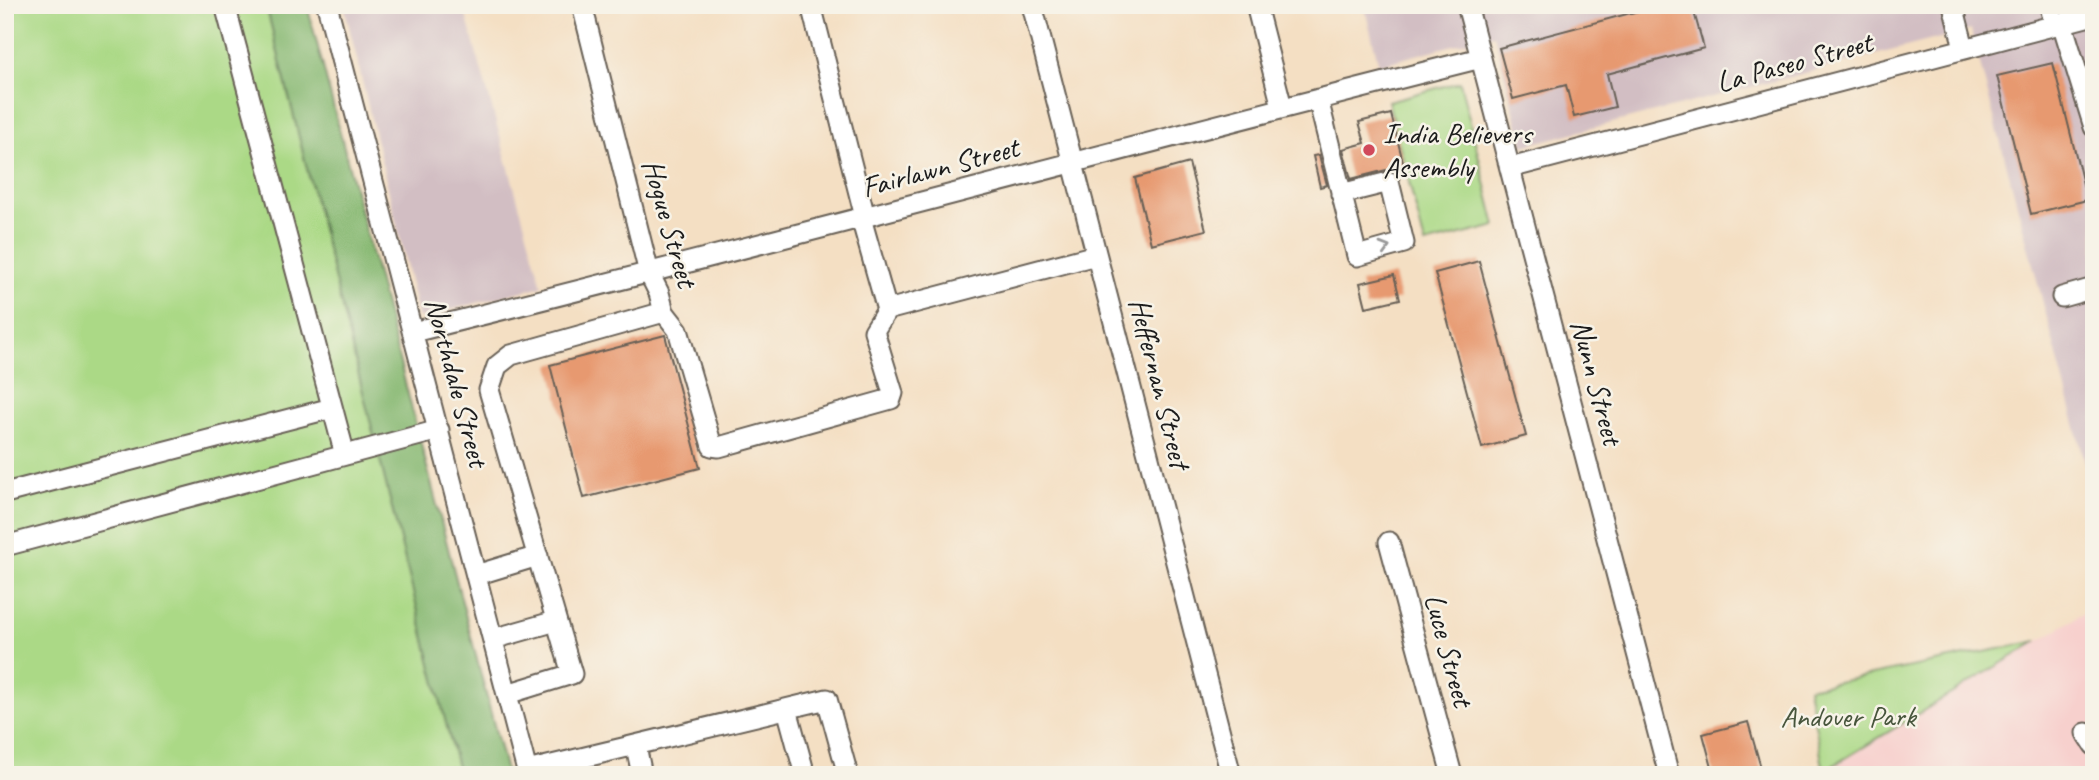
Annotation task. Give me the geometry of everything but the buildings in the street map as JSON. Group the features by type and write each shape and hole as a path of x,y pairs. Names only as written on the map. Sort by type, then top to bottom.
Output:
{"street":[{"path":"225,5 345,455"},
{"name":"Northdale Street","path":"327,5 528,773"},
{"name":"Hogue Street","path":"582,5 649,273 659,293 664,312 678,330 712,446 719,447 891,399 893,393 874,331 887,310"},
{"path":"811,5 887,310 1096,255"},
{"name":"Heffernan Street","path":"1032,5 1231,775"},
{"path":"1256,5 1282,107"},
{"name":"Nunn Street","path":"1467,5 1669,775"},
{"path":"1953,5 1964,48"},
{"path":"2050,5 2094,127"},
{"name":"La Paseo Street","path":"1510,168 2094,15"},
{"name":"Fairlawn Street","path":"413,332 1481,58"},
{"path":"1318,99 1342,194"},
{"path":"2062,298 2094,288"},
{"path":"507,694 572,674 489,390 497,366 511,355 664,312"},
{"path":"5,493 332,408"},
{"path":"5,546 439,430"},
{"name":"Luce Street","path":"1389,542 1452,775"},
{"path":"476,575 538,556"},
{"path":"493,639 556,621"},
{"path":"528,773 827,699 848,775"},
{"path":"788,709 805,775"},
{"path":"636,746 642,775"}],"shaded area":[{"path":"344,5 463,5 542,286 419,318"},
{"path":"1364,5 2094,5 2094,496 1971,30 1523,146 1494,34 1379,65"},
{"path":"2094,607 2094,775 1835,775 1831,768"}],"green space":[{"path":"5,5 266,5 459,775 5,775"},
{"path":"266,5 307,5 507,775 459,775"},
{"path":"1460,82 1496,226 1425,244 1388,101"},
{"name":"Andover Park","path":"2038,641 1831,767 1835,775 1819,775 1824,771 1808,688"}],"place":[{"name":"India Believers Assembly","path":"1369,150"}]}
